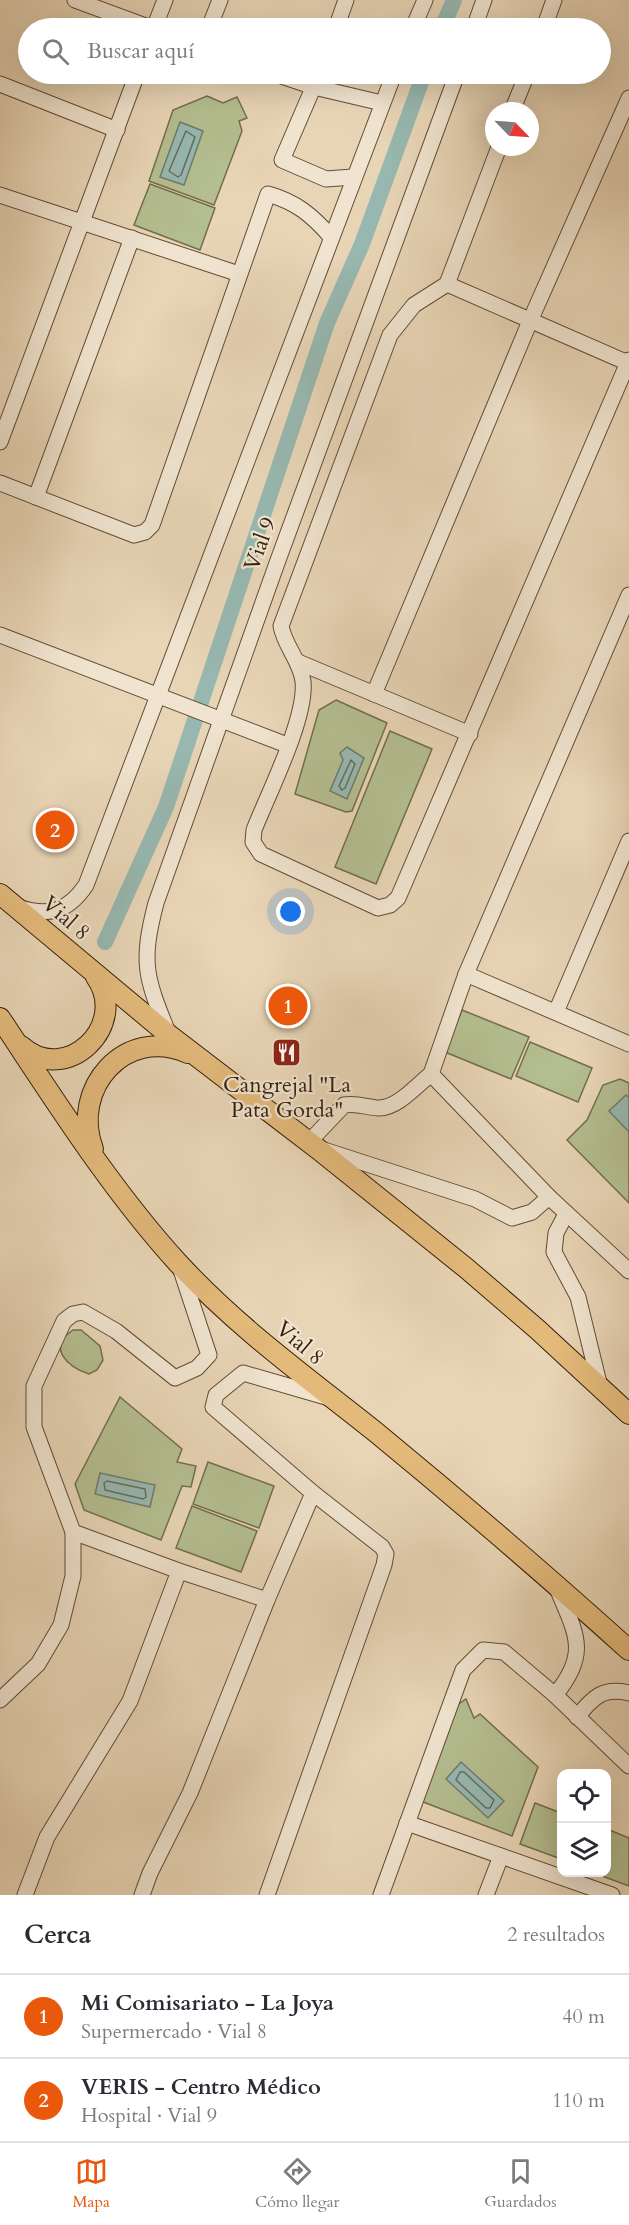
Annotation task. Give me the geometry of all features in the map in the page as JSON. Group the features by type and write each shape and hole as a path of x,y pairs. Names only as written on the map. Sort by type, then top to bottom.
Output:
{"main road":[{"name":"Vial 8","path":"8,900 169,1035 314,1145 475,1275 629,1414"},
{"path":"16,1042 33,1055 54,1059 75,1055 92,1043 103,1025 106,1003 100,983 86,967"},
{"name":"Vial 8","path":"0,1018 99,1165 138,1216 179,1263 262,1344 424,1473 555,1583 629,1650"},
{"path":"99,1165 89,1139 86,1114 92,1091 105,1070 114,1062 136,1050 160,1046 184,1051 206,1063"}],"street":[{"path":"75,0 125,18"},
{"path":"157,18 165,0"},
{"path":"213,18 220,0"},
{"path":"340,18 346,0"},
{"path":"417,18 425,0"},
{"path":"478,18 484,0"},
{"path":"548,18 554,0"},
{"path":"0,84 117,130"},
{"path":"0,442 133,84"},
{"path":"315,84 282,160 326,179 353,177"},
{"path":"328,84 382,103"},
{"name":"Vial 9","path":"158,697 390,84"},
{"name":"Vial 9","path":"169,1035 149,980 146,948 156,903 453,84"},
{"path":"516,102 523,84"},
{"path":"374,694 530,321 629,98"},
{"path":"447,284 628,362 398,898 390,905 378,908 261,854 255,847 254,830 303,701 298,662 284,639 281,626 390,335 414,305 447,284 496,156"},
{"path":"0,483 134,535 145,532 152,525 268,194 289,200 311,214 331,237"},
{"path":"0,195 239,274"},
{"path":"36,497 132,238"},
{"path":"549,1197 532,1212 512,1218 475,1199 314,1145 344,1105 359,1103 379,1108 392,1105 431,1074 466,974 629,595"},
{"path":"0,634 287,745"},
{"path":"298,662 470,734"},
{"path":"8,900 38,913 50,913 70,905 78,896 86,885 158,697"},
{"path":"556,1012 629,842"},
{"path":"466,974 629,1044"},
{"path":"431,1074 566,1214 629,1271"},
{"path":"566,1214 556,1233 554,1252 578,1297 600,1387"},
{"path":"0,1700 38,1665 61,1625 73,1576 73,1532 34,1427 34,1386 64,1321 73,1314 83,1312 116,1331 175,1378 197,1368 209,1355 179,1263"},
{"path":"267,1895 386,1554 382,1547 313,1493 213,1407 216,1395 243,1373 329,1398"},
{"path":"142,1895 150,1873 190,1793 267,1600 313,1493"},
{"path":"73,1532 267,1600"},
{"path":"25,1895 47,1837 130,1701 179,1571"},
{"path":"555,1583 574,1630 577,1651 572,1674 555,1695"},
{"path":"381,1895 463,1670 483,1650 504,1652 555,1695 629,1766"},
{"path":"577,1717 595,1696 605,1691 629,1693"},
{"path":"407,1823 501,1856 588,1891 612,1895"},
{"path":"486,1895 501,1856"}],"green space":[{"path":"207,96 223,103 237,97 247,118 239,121 242,131 214,205 149,181 173,110"},
{"path":"150,184 215,208 200,250 134,225"},
{"path":"336,700 387,723 352,811 346,812 295,794 319,710"},
{"path":"390,731 432,749 376,884 335,867"},
{"path":"462,1010 529,1037 511,1079 445,1052"},
{"path":"530,1042 592,1068 578,1102 516,1076"},
{"path":"620,1079 629,1083 629,1203 567,1140 587,1120 603,1085"},
{"path":"73,1330 81,1330 100,1346 103,1360 97,1370 89,1374 74,1367 63,1356 61,1343"},
{"path":"120,1397 182,1449 177,1462 196,1466 191,1487 182,1486 161,1540 84,1510 75,1484"},
{"path":"208,1462 274,1486 259,1528 193,1504"},
{"path":"192,1506 257,1531 241,1572 176,1548"},
{"path":"466,1699 474,1718 480,1714 538,1767 512,1836 418,1800 450,1710"},
{"path":"535,1803 557,1811 557,1858 520,1844"},
{"path":"611,1831 629,1838 629,1886 605,1877 611,1877"}],"water":[{"path":"180,122 203,131 184,185 160,177"},
{"path":"347,747 364,758 347,799 330,791 343,760 340,753"},
{"path":"626,1095 629,1098 629,1132 609,1111"},
{"path":"100,1473 155,1485 150,1507 95,1494"},
{"path":"461,1762 504,1801 488,1818 446,1779"}],"waterway":[{"path":"446,18 454,0"},
{"path":"105,942 166,807 327,323 362,244 420,84"}],"place":[{"name":"VERIS - Centro Médico","path":"55,830"},
{"name":"Mi Comisariato - La Joya","path":"288,1006"},
{"name":"Cangrejal \"La Pata Gorda\"","path":"287,1053"}]}
